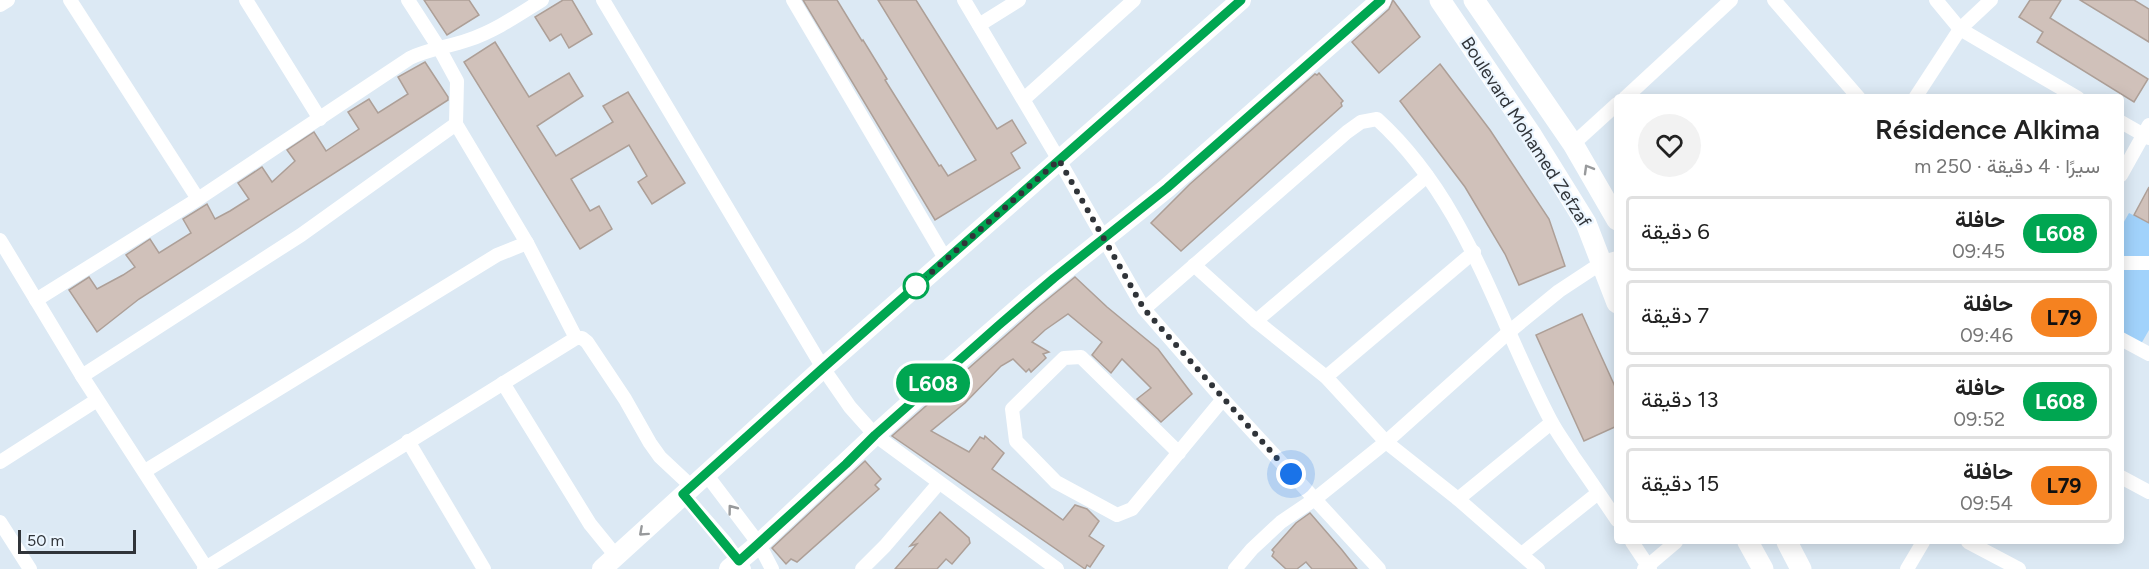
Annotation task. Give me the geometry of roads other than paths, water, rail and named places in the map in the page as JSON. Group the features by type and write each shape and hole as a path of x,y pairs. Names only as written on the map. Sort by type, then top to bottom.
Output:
{"main road":[{"name":"Boulevard Mohamed Zefzaf","path":"1440,0 1559,178 1610,260 1614,285"},
{"name":"Boulevard Mohamed Zefzaf","path":"1474,0 1573,144 1614,215"},
{"path":"1749,544 1762,569"},
{"path":"1788,544 1801,569"}],"street":[{"path":"0,5 8,0"},
{"path":"70,0 198,199"},
{"path":"246,0 320,119"},
{"path":"408,0 457,81 456,124 527,243 576,338"},
{"path":"603,0 823,368 850,407 875,435 1050,567"},
{"path":"793,0 946,260"},
{"path":"964,0 1024,99 1144,309 1379,569"},
{"path":"979,25 1019,0"},
{"path":"1024,99 1134,0"},
{"path":"503,383 590,524 609,563 823,368 1241,0"},
{"path":"693,485 738,566 875,435 1030,298 1167,188 1381,0"},
{"path":"1628,94 1731,0"},
{"path":"1774,0 1856,94"},
{"path":"1936,0 1960,29 2071,94"},
{"path":"1918,94 1960,29 1991,0"},
{"path":"36,300 198,199 410,58 482,35 538,1"},
{"path":"1573,144 1614,107"},
{"path":"1144,309 1347,132 1367,120 1377,119 1394,134 1427,176 1474,252 1551,423 1614,516"},
{"path":"2124,123 2147,133 2124,170"},
{"path":"82,376 301,235 456,124"},
{"path":"1256,321 1427,176"},
{"path":"145,471 497,255 527,243"},
{"path":"2,247 97,400 206,568 576,338 582,338 587,342 660,457 759,544 772,569"},
{"path":"1326,377 1474,252"},
{"path":"1235,569 1252,549 1281,522 1316,499 1386,442 1510,331 1560,291 1610,260"},
{"path":"2124,263 2149,263"},
{"path":"1194,266 1256,321 1326,377 1386,442 1458,499 1539,569"},
{"path":"2124,341 2149,354"},
{"path":"1179,453 1081,357 1064,358 1012,409 1016,441 1056,482 1117,515 1132,509 1179,453 1223,399"},
{"path":"0,462 97,400"},
{"path":"1458,499 1551,423"},
{"path":"408,441 484,569"},
{"path":"2124,479 2149,492"},
{"path":"862,569 939,483"},
{"path":"1523,553 1598,493"},
{"path":"0,522 30,569"},
{"path":"1633,544 1648,568 1674,544"},
{"path":"1907,569 1922,544"},
{"path":"1972,544 2019,569"}]}
